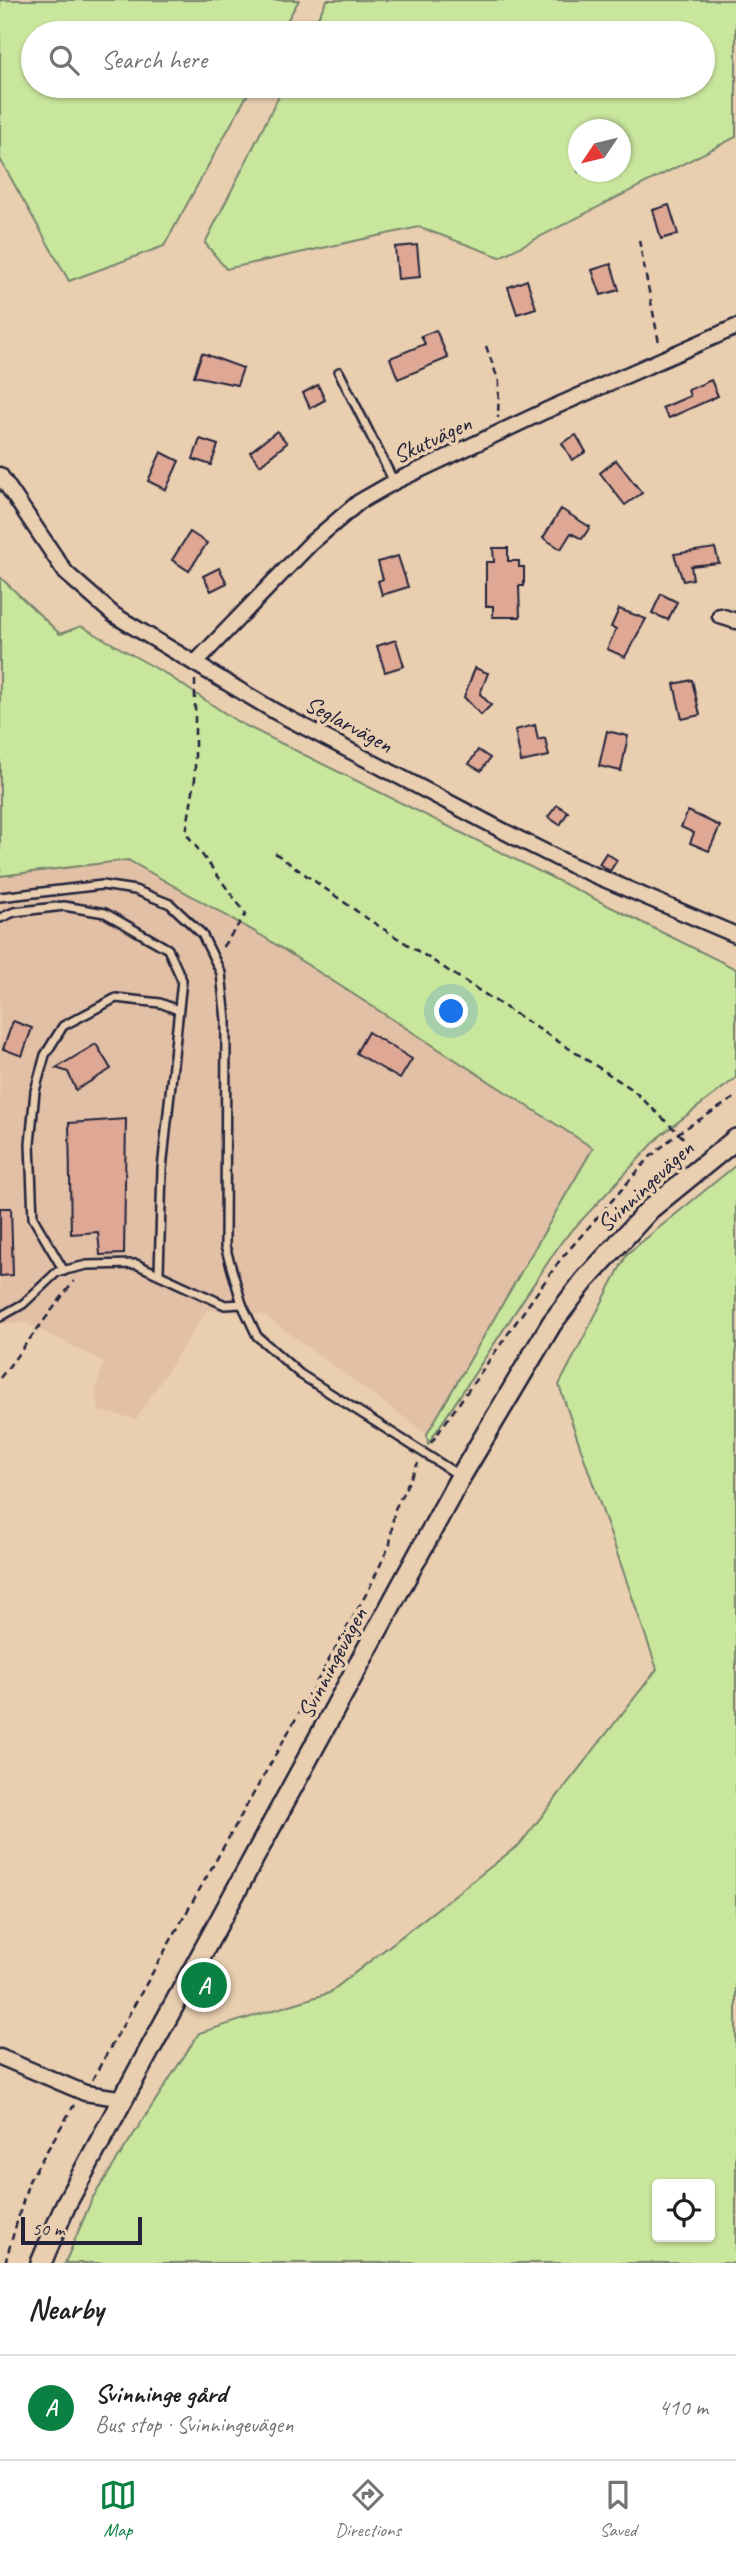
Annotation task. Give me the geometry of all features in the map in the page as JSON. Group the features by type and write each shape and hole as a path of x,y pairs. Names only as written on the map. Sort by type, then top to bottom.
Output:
{"main road":[{"name":"Svinningevägen","path":"41,2263 66,2204 461,1476 552,1323 585,1280 650,1209 736,1139"}],"street":[{"name":"Skutvägen","path":"195,663 311,543 359,502 394,482 736,327"},
{"name":"Seglarvägen","path":"0,475 66,573 114,615 276,712 514,837 571,865 736,935"},
{"path":"720,616 736,621"},
{"path":"0,2057 85,2093 125,2099"}],"lane":[{"path":"339,372 394,482"},
{"path":"0,897 102,886 135,890 170,904 202,934 221,973 226,1020 225,1246 242,1304 257,1336 300,1374 461,1476"},
{"path":"0,918 14,912 64,906 105,913 169,949 182,980 162,1169 159,1273"},
{"path":"64,1271 33,1218 30,1144 34,1090 46,1055 63,1026 116,998 159,1003 178,1010"},
{"path":"0,1317 23,1304 57,1272 87,1265 136,1264 225,1305 242,1304"}],"path":[{"path":"639,240 662,359"},
{"path":"486,346 499,382 498,434"},
{"path":"195,663 195,779 186,833 246,914 214,959"},
{"path":"275,853 365,917 632,1089 707,1161"},
{"path":"5,2263 29,2181 68,2112 85,2093 369,1588 390,1544 394,1511 424,1452 560,1260 650,1157 678,1133 736,1097"},
{"path":"0,1378 87,1265"}],"shaded area":[{"path":"128,860 264,937 593,1148 427,1434 264,1315 207,1310 136,1419 100,1411 95,1392 104,1362 25,1322 0,1324 0,876"}],"green space":[{"path":"0,0 299,0 287,21 21,21 21,98 245,98 164,246 69,281 0,159"},
{"path":"327,0 736,0 736,137 500,257 419,227 226,269 205,243 278,98 715,98 715,21 316,21"},
{"path":"0,577 60,634 81,626 166,674 238,722 736,969 736,1078 661,1135 562,1241 428,1444 427,1434 593,1148 264,937 128,860 0,876"},
{"path":"736,1165 736,2263 65,2263 92,2199 199,2033 329,1993 520,1844 657,1669 559,1385 627,1254"}],"building":[{"path":"669,205 678,234 661,239 653,210"},
{"path":"417,245 420,277 398,279 395,247"},
{"path":"611,264 619,290 601,295 592,270"},
{"path":"527,280 536,308 517,314 508,287"},
{"path":"436,330 448,358 398,379 390,358 425,344 421,336"},
{"path":"202,353 243,368 237,385 194,376"},
{"path":"711,380 718,396 669,418 662,408 690,396 688,390"},
{"path":"318,385 325,400 310,408 303,393"},
{"path":"277,431 287,443 260,465 250,452"},
{"path":"576,435 586,452 572,460 562,443"},
{"path":"200,439 218,445 211,465 193,459"},
{"path":"161,452 179,461 166,490 148,481"},
{"path":"616,460 642,493 625,505 600,473"},
{"path":"561,509 590,527 582,539 571,533 561,549 543,538"},
{"path":"190,532 207,543 189,571 172,560"},
{"path":"493,548 508,548 508,561 519,561 519,567 524,567 524,586 519,586 520,617 493,617 493,606 486,606 486,562 494,562"},
{"path":"715,548 719,563 691,566 693,579 683,581 674,554"},
{"path":"398,556 408,587 382,595 378,581 383,579 378,562"},
{"path":"219,568 227,583 211,591 203,576"},
{"path":"661,594 677,602 668,620 652,613"},
{"path":"619,609 646,619 625,657 607,649 616,629 611,627"},
{"path":"396,640 404,666 385,672 377,646"},
{"path":"475,668 488,673 480,694 491,705 481,715 464,697"},
{"path":"692,680 700,715 682,719 674,684"},
{"path":"535,725 538,740 545,738 549,756 521,762 515,730"},
{"path":"607,731 628,736 621,771 599,766"},
{"path":"478,750 490,758 481,771 469,764"},
{"path":"557,805 568,812 560,825 548,817"},
{"path":"688,811 720,826 709,851 690,843 694,833 681,827"},
{"path":"606,853 617,860 610,871 599,864"},
{"path":"13,1021 32,1028 22,1056 3,1049"},
{"path":"368,1032 412,1059 400,1079 356,1053"},
{"path":"96,1044 111,1069 76,1090 68,1072 56,1068"},
{"path":"126,1119 124,1254 100,1255 98,1232 71,1234 69,1123"},
{"path":"0,1208 11,1208 13,1275 0,1276"}],"place":[{"name":"Svinninge gård","path":"204,1985"}]}
